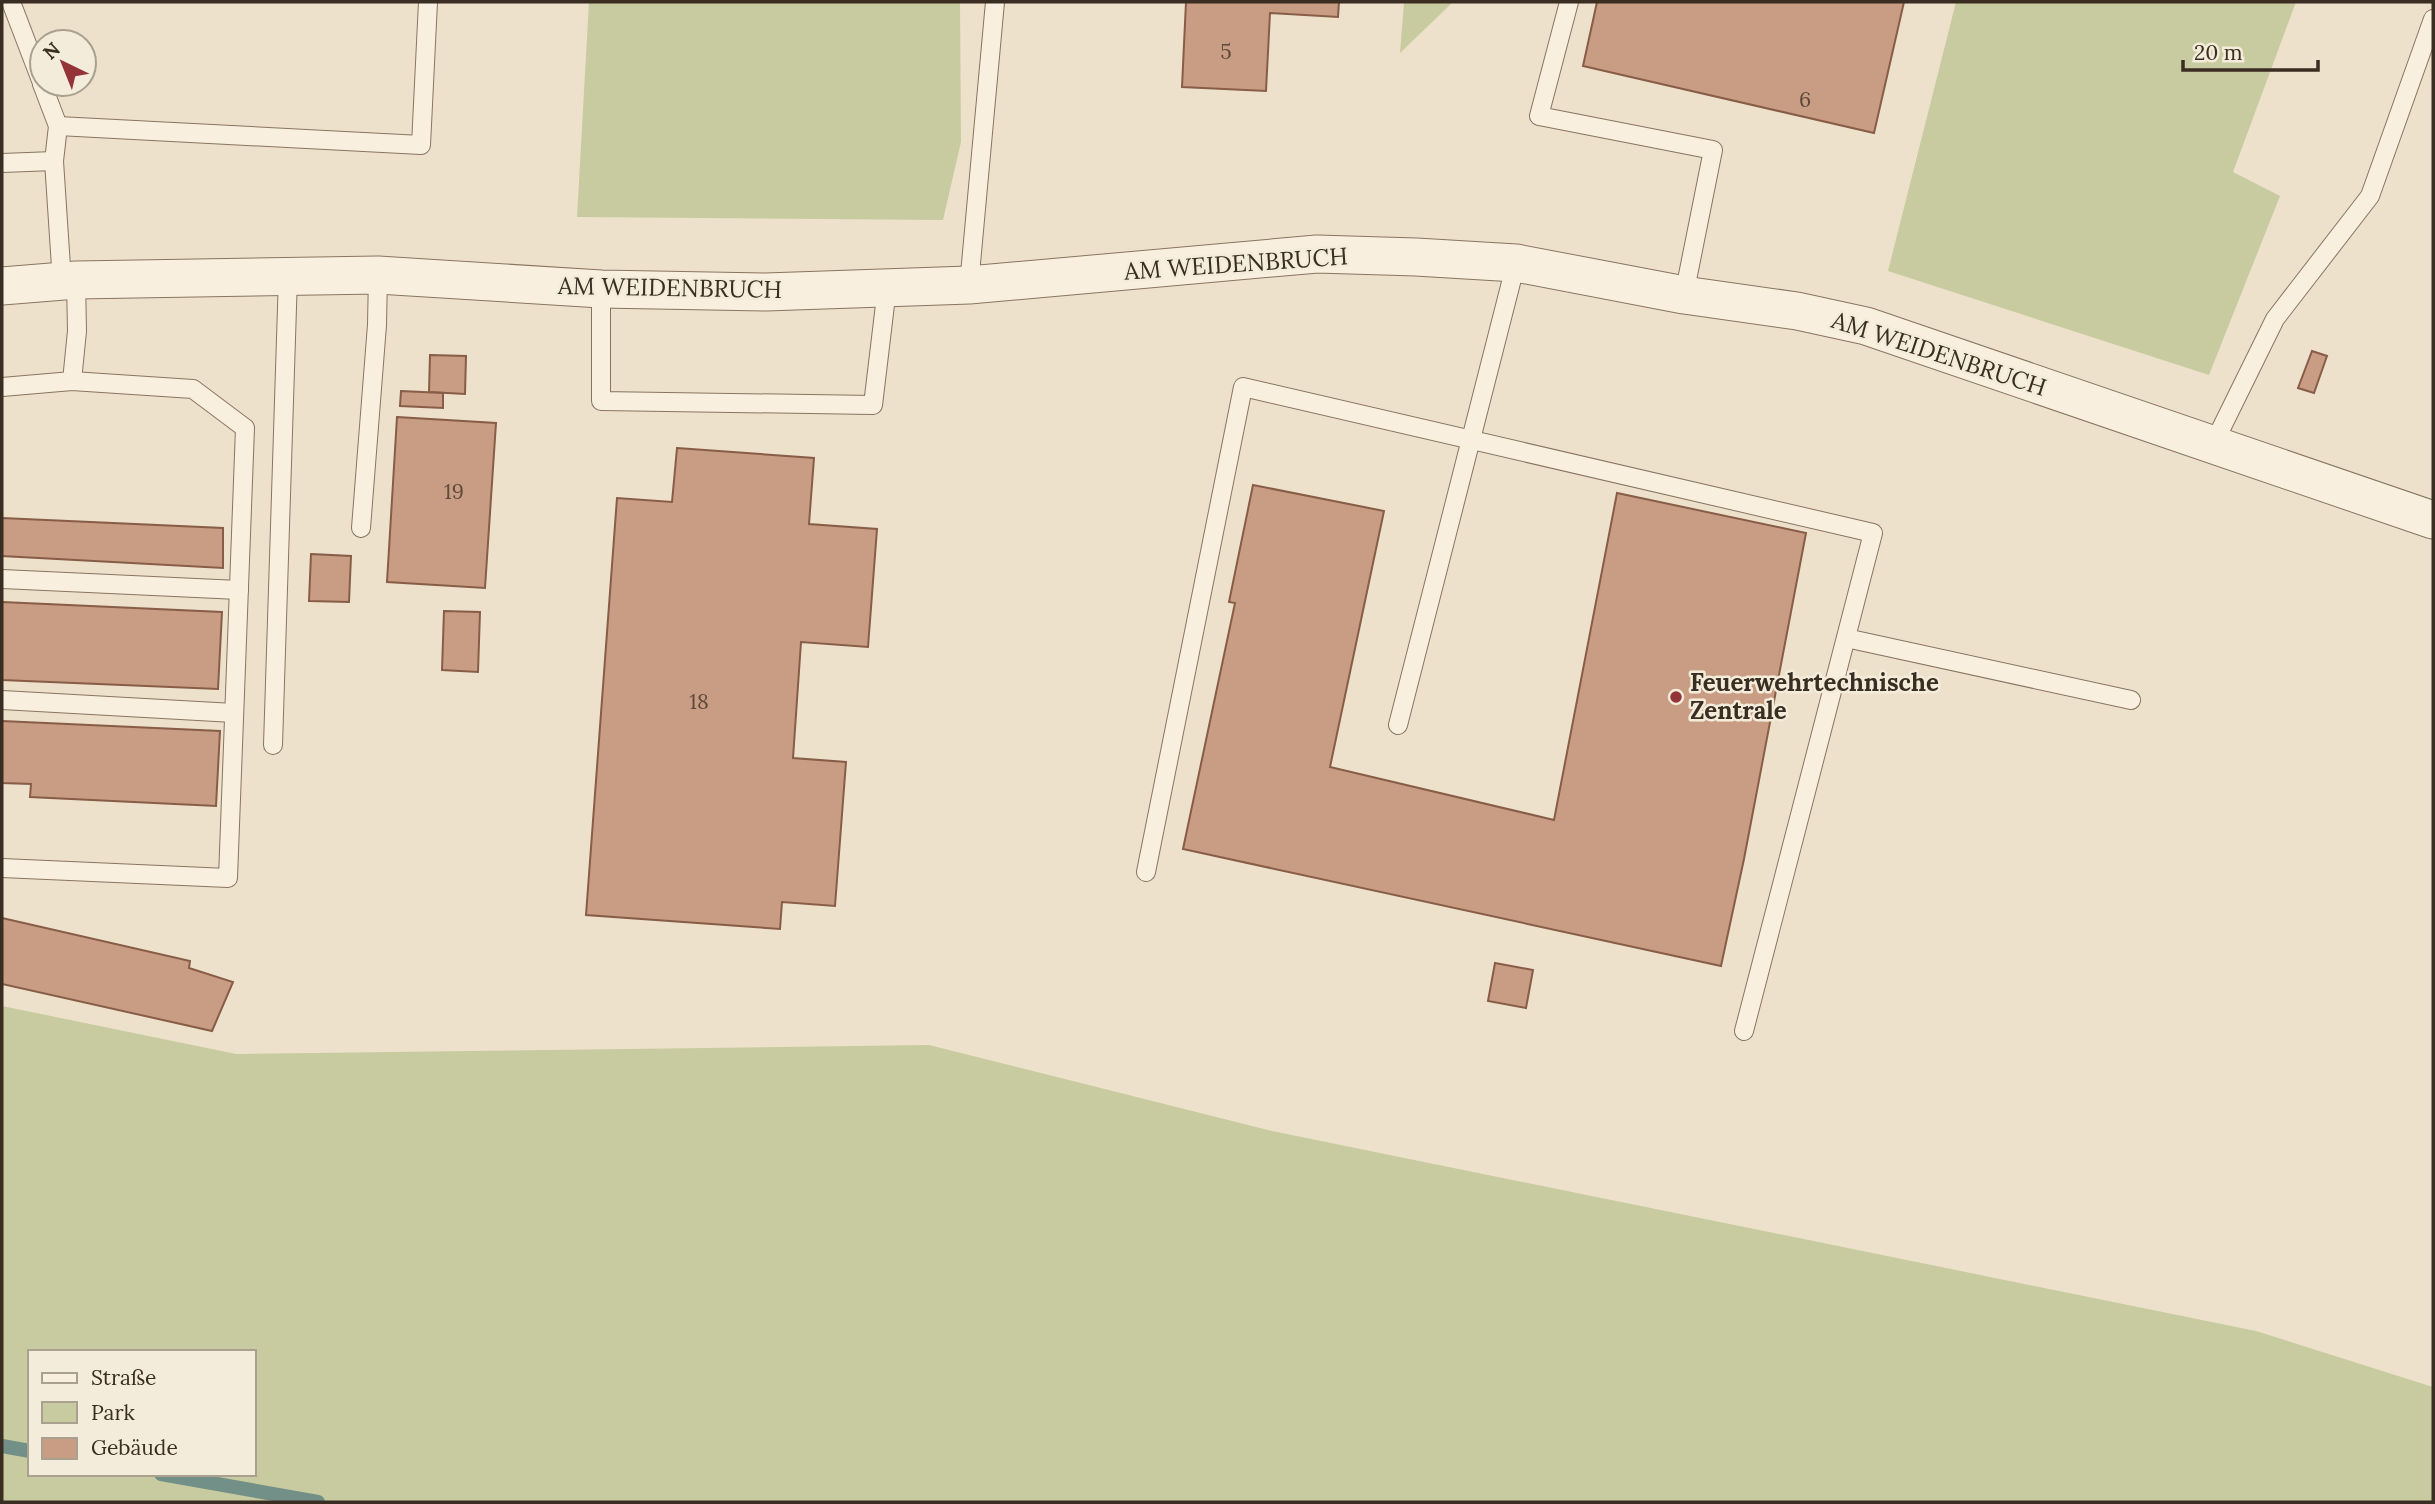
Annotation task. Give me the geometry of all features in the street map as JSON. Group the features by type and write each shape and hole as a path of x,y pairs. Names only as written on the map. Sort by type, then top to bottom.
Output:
{"street":[{"name":"AM WEIDENBRUCH","path":"2,286 69,281 378,275 601,289 766,292 969,285 1317,254 1516,263 1684,295 1797,311 1866,326 2433,520"}],"lane":[{"path":"11,2 28,46"},
{"path":"58,126 421,145 428,2"},
{"path":"969,285 995,2"},
{"path":"1569,2 1539,116 1713,150 1684,295"},
{"path":"2213,445 2275,319 2370,196 2433,19"},
{"path":"48,98 58,126 54,162 77,331 72,381"},
{"path":"2,163 54,162"},
{"path":"1398,725 1516,263"},
{"path":"361,528 377,325 378,275"},
{"path":"273,745 288,276"},
{"path":"601,289 601,401 873,405 887,288"},
{"path":"2,387 72,381 192,389 245,428 228,878 2,867"},
{"path":"1146,872 1243,387 1873,533 1744,1031"},
{"path":"2,579 239,590"},
{"path":"1846,638 2131,700"},
{"path":"2,700 234,713"}],"green space":[{"path":"589,2 960,2 961,142 943,220 577,217"},
{"path":"1404,2 1453,2 1400,53"},
{"path":"1956,2 2296,2 2233,172 2280,196 2209,375 1888,271"},
{"path":"2,1006 236,1054 929,1045 1272,1131 2256,1331 2433,1387 2433,1502 2,1502"}],"building":[{"path":"1186,2 1339,2 1338,17 1270,13 1266,91 1182,87"},
{"path":"1597,2 1904,2 1874,133 1583,66"},
{"path":"2312,351 2327,356 2314,393 2298,388"},
{"path":"430,355 466,356 465,394 429,392"},
{"path":"401,391 443,393 443,408 400,406"},
{"path":"397,417 496,423 485,588 387,582"},
{"path":"677,448 814,458 809,524 877,529 868,647 801,642 793,758 846,762 835,906 782,902 780,929 586,915 617,498 672,502"},
{"name":"Feuerwehrtechnische Zentrale","path":"1253,485 1384,511 1330,767 1554,820 1617,493 1806,533 1721,966 1183,849 1235,603 1229,602"},
{"path":"2,518 223,528 223,568 2,556"},
{"path":"311,554 351,556 349,602 309,601"},
{"path":"2,602 222,612 218,689 2,680"},
{"path":"444,611 480,612 478,672 442,670"},
{"path":"2,721 220,731 216,806 30,797 31,784 2,783"},
{"path":"2,918 190,961 189,968 233,982 212,1031 2,984"},
{"path":"1495,963 1533,970 1526,1008 1488,1001"}],"waterway":[{"path":"2,1446 28,1451"},
{"path":"172,1476 318,1502"}],"place":[{"name":"Feuerwehrtechnische Zentrale","path":"1676,697"}]}
